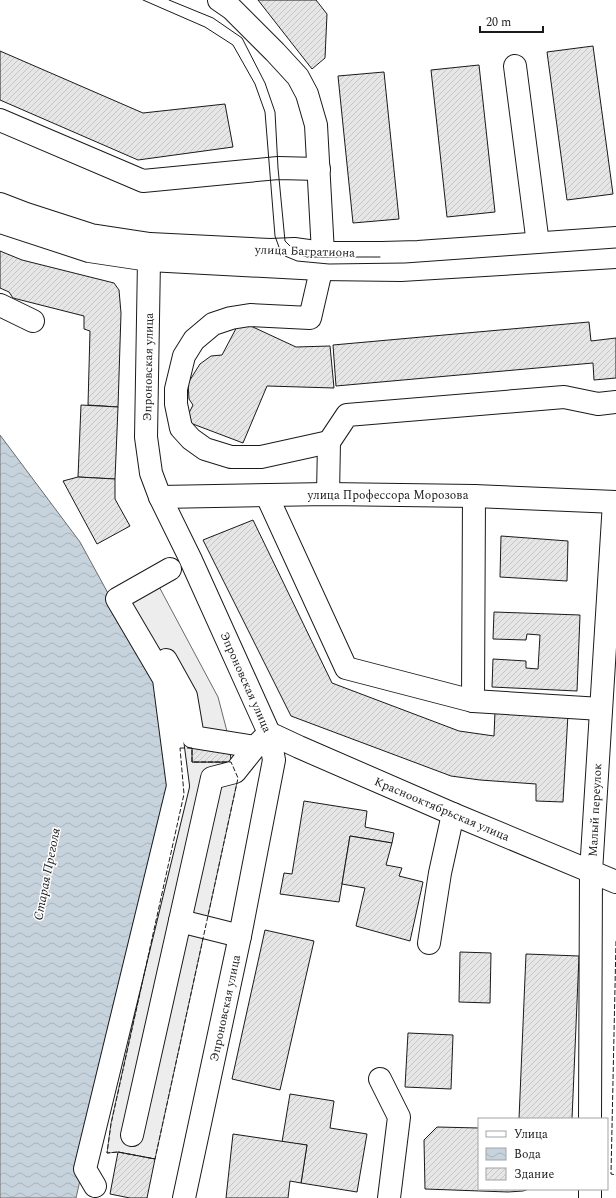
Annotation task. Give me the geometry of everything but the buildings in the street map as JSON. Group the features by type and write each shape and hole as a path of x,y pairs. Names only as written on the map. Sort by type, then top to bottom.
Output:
{"street":[{"path":"229,3 298,77 307,94 316,125 322,261 310,318 250,315 231,318 213,324 194,340 184,356 176,389 176,404 181,428 191,439 205,449 231,457 261,457 329,442"},
{"path":"515,66 538,244"},
{"path":"0,120 143,181 278,168 319,169"},
{"name":"улица Багратиона","path":"0,204 91,236 150,252"},
{"name":"улица Багратиона","path":"0,222 90,251 150,252 294,249 322,261 401,270 616,257"},
{"name":"улица Багратиона","path":"322,261 418,252 616,238"},
{"name":"Эпроновская улица","path":"150,252 146,437 151,473 160,498 190,558 262,740 274,760 240,936 184,1198"},
{"path":"0,305 33,321"},
{"path":"328,494 329,442 347,415 564,397 598,404 616,402"},
{"name":"улица Профессора Морозова","path":"160,498 328,494 474,496 615,502"},
{"path":"267,496 346,668 473,701 601,709"},
{"path":"473,701 474,496"},
{"name":"Малый переулок","path":"590,1118 591,872 615,502"},
{"path":"95,1186 85,1169 178,786 164,679 117,599 170,569"},
{"name":"Краснооктябрьская улица","path":"133,603 186,696 193,737 262,740 299,747 453,814 616,882"},
{"path":"132,1135 212,778 235,772 262,740"},
{"path":"429,943 440,872 453,814"},
{"path":"180,921 240,936"},
{"path":"380,1078 399,1117 389,1198"}],"shaded area":[{"path":"156,581 218,697 229,739 192,762 231,762 238,778 155,1159 118,1152 107,1153 111,1123 184,794 126,599"}],"water":[{"name":"Старая Преголя","path":"0,435 80,542 156,681 169,786 76,1198 0,1198"}],"tram line":[{"path":"143,0 205,27 233,45 255,84 265,112 275,236 280,250 285,256 297,261 329,264 405,263 616,248"},
{"path":"169,0 213,18 242,38 265,83 275,112 278,168 285,241 298,254 307,257 380,257"}],"fence":[{"path":"180,748 192,748 192,762 231,762 238,778 155,1159 118,1152 107,1153 111,1124 184,794 180,748"},
{"path":"616,941 611,1174 616,1175"}]}
